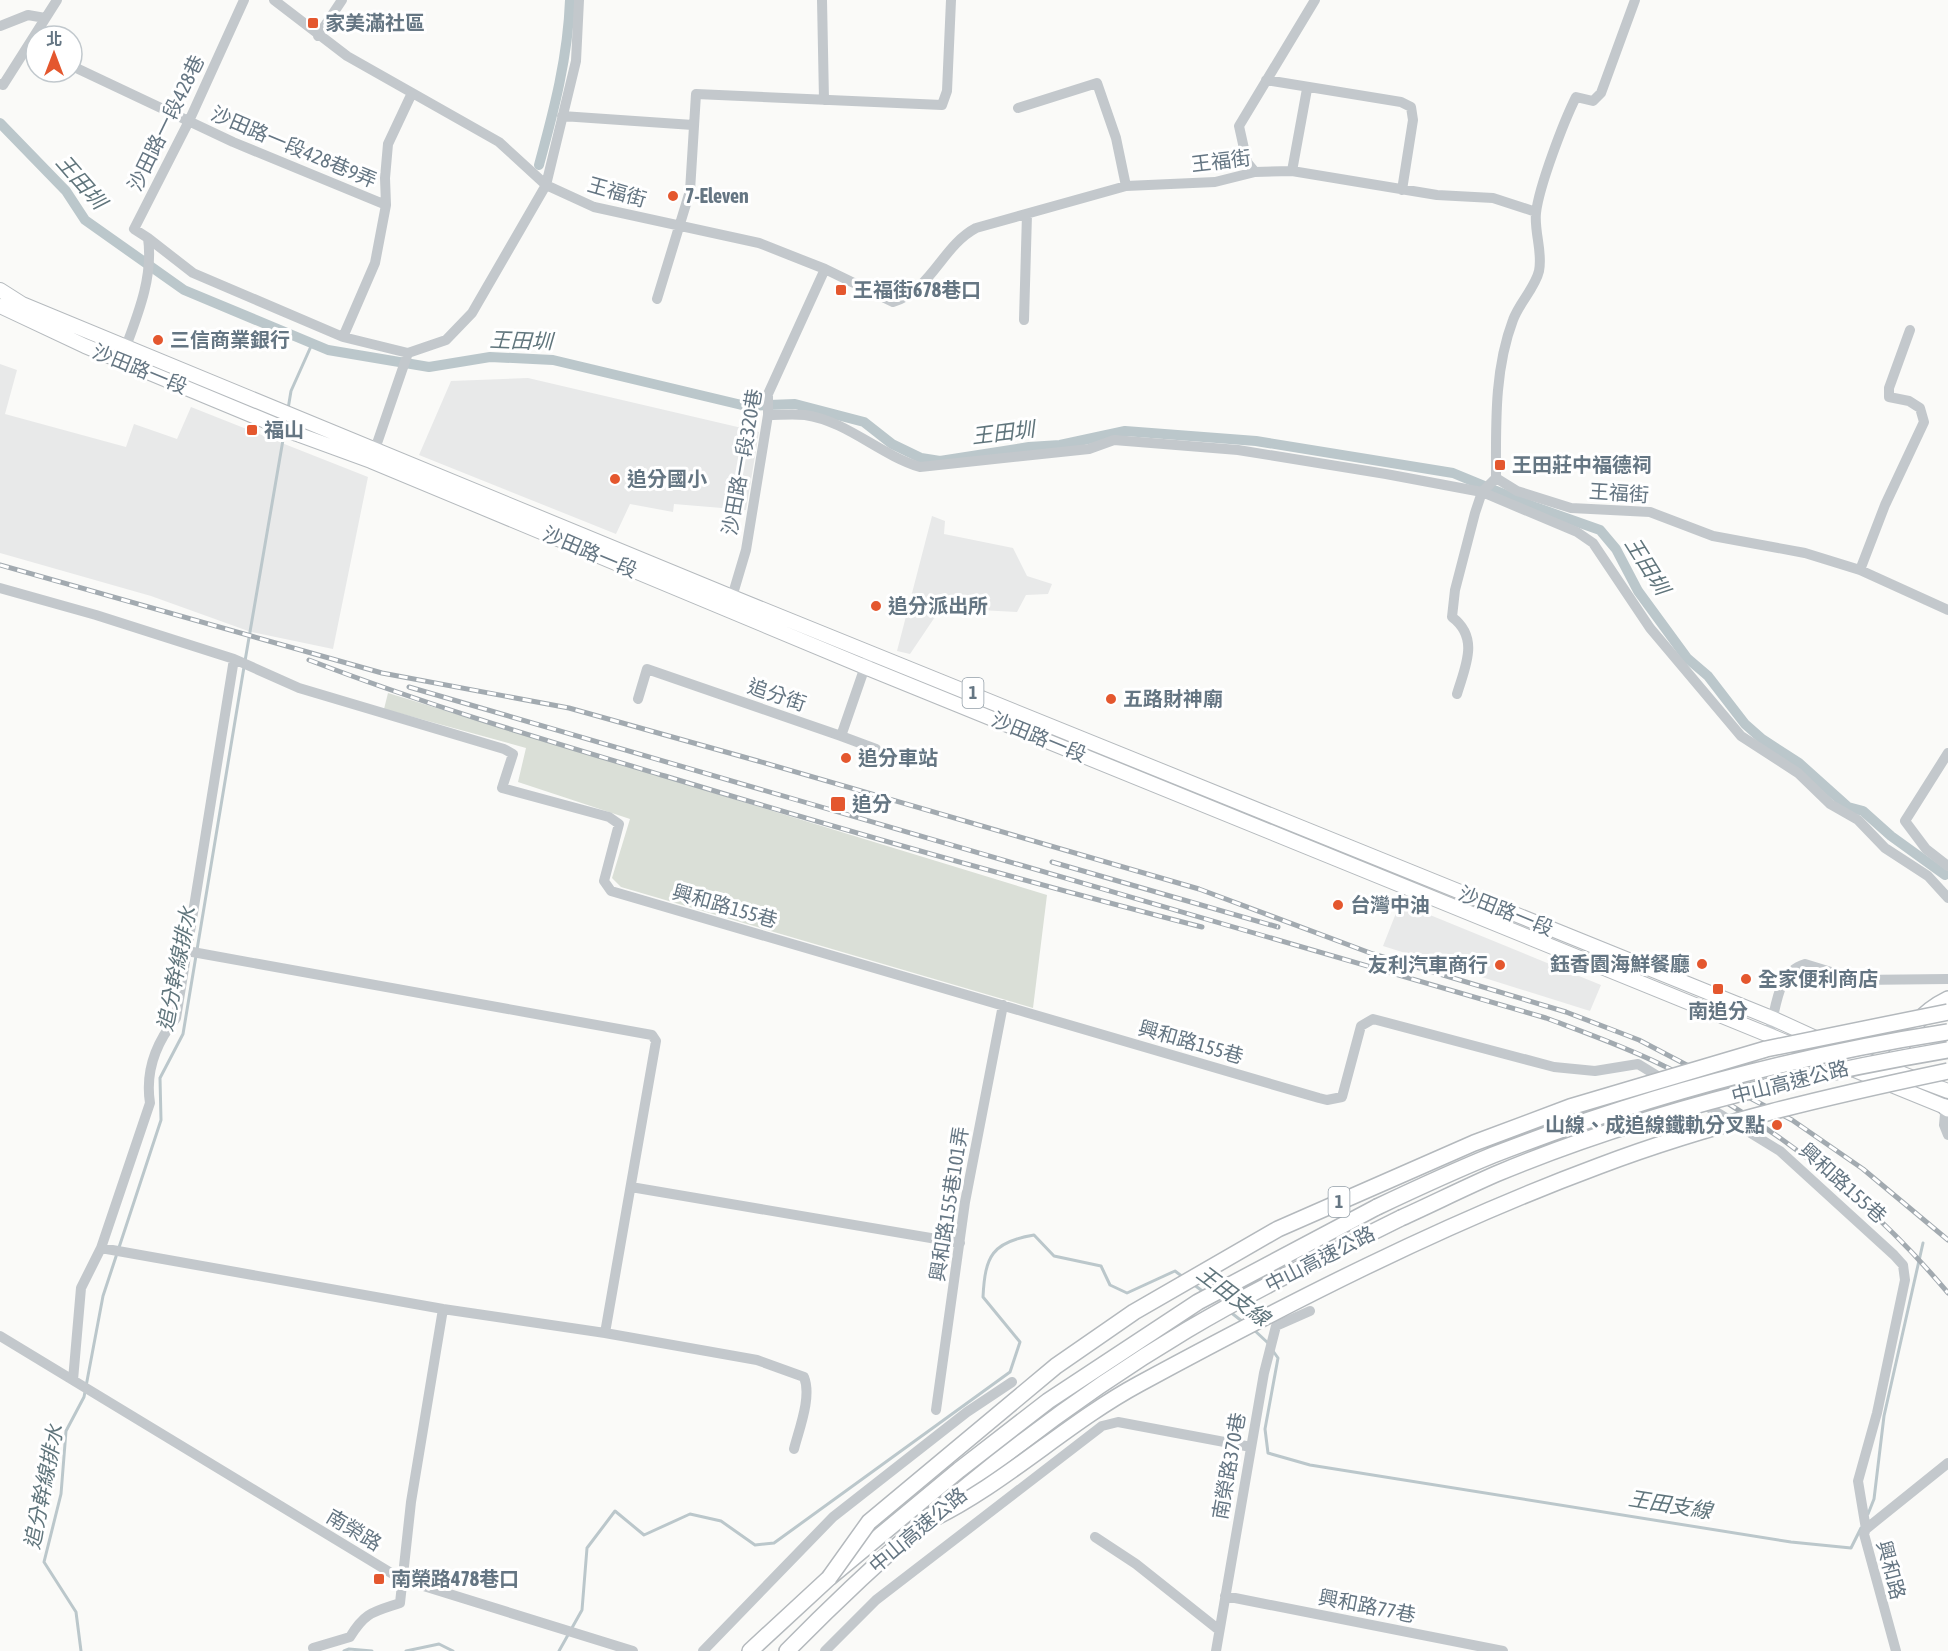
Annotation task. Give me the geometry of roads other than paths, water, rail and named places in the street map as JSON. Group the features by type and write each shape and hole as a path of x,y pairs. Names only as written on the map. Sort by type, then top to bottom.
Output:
{"highway":[{"path":"1883,1083 1910,1029 1931,1008 1948,999"},
{"name":"中山高速公路","path":"829,1578 869,1522 1056,1366 1134,1312 1278,1229 1474,1143 1570,1107 1766,1049 1948,1012"},
{"name":"中山高速公路","path":"750,1651 829,1578 958,1470 1048,1401 1198,1302 1377,1207 1493,1155 1625,1109 1805,1059 1948,1032"},
{"name":"中山高速公路","path":"787,1651 861,1578 1007,1454 1080,1400 1177,1337 1290,1273 1496,1174 1667,1114 1764,1087 1865,1064 1948,1050"},
{"path":"926,1522 974,1496 1076,1423 1126,1391 1257,1320 1451,1226 1601,1165 1687,1136 1783,1108 1948,1071"}],"main road":[{"name":"沙田路一段","path":"0,290 22,304 123,353 297,434 373,455 556,530 732,597 1774,1019 1855,1056 1948,1091"},
{"name":"沙田路一段","path":"0,306 85,346 123,353"},
{"name":"沙田路一段","path":"556,530 865,667 1687,1000 1883,1083 1947,1106"}],"street":[{"path":"42,24 57,0"},
{"name":"沙田路一段428巷","path":"123,353 137,319 151,258 148,238 134,230 189,121 244,0"},
{"name":"王福街","path":"274,0 318,36 499,142 546,184 594,207 759,243 825,269 893,302 907,298 924,283 961,236 976,228 1126,186 1215,182 1255,172 1292,171 1402,190 1493,198 1536,212"},
{"path":"318,36 342,0"},
{"path":"822,0 824,100"},
{"path":"657,299 690,191 696,94 942,105 947,91 951,0"},
{"path":"1255,172 1247,162 1239,126 1315,0"},
{"path":"1457,694 1469,645 1460,623 1452,617 1455,590 1482,492 1496,478 1496,407 1502,366 1513,319 1539,273 1536,212 1566,117 1576,97 1593,101 1601,93 1635,0"},
{"path":"148,238 193,273 343,337 408,353 446,340 472,313 546,184 576,61 576,1"},
{"path":"0,26 28,15 45,18"},
{"path":"0,84 3,85 24,58"},
{"name":"沙田路一段428巷9弄","path":"84,72 233,142 386,205"},
{"path":"1266,80 1307,89 1401,102 1411,107 1413,120 1402,190"},
{"path":"1018,108 1097,83 1116,138 1126,186"},
{"path":"1292,171 1307,89"},
{"path":"343,337 375,263 386,205 385,178 388,144 412,93"},
{"path":"562,116 693,125"},
{"path":"1024,320 1028,214"},
{"name":"沙田路一段320巷","path":"732,597 746,550 768,415 768,394 825,269"},
{"path":"1860,570 1885,505 1924,422 1920,408 1909,401 1889,397 1889,388 1910,330"},
{"path":"373,455 408,353"},
{"path":"768,415 806,415 841,426 898,460 920,467 1089,449 1114,440 1238,450 1482,492 1577,532 1593,543 1650,628 1741,736 1798,773 1830,804 1858,819 1885,848 1947,890"},
{"name":"王福街","path":"1496,478 1517,491 1571,508 1650,512 1713,536 1804,553 1860,570 1948,610"},
{"path":"0,588 96,615 234,659 176,1018 160,1041 149,1067 147,1084 150,1103 101,1248 81,1288 81,1385"},
{"path":"871,653 841,736 876,749"},
{"name":"興和路155巷","path":"234,659 299,688 504,749 513,754 502,788 609,817 620,824 604,881 611,891 1327,1100 1342,1097 1361,1026 1372,1019 1554,1067 1595,1071 1638,1064 1780,1151 1858,1220 1903,1265 1905,1280 1876,1413 1858,1481 1866,1528"},
{"name":"追分街","path":"639,699 647,669 841,736"},
{"path":"1948,753 1905,821 1926,849 1948,866"},
{"path":"187,951 652,1035 656,1041 605,1333"},
{"path":"1768,1036 1783,979 1792,970 1805,964 1857,980 1948,979"},
{"path":"1931,1008 1948,990"},
{"name":"興和路155巷101弄","path":"936,1410 965,1202 1003,1005"},
{"path":"1947,1106 1944,1125 1948,1135"},
{"path":"631,1186 960,1243"},
{"path":"101,1248 443,1309 605,1333 757,1360 804,1377 806,1395 794,1449"},
{"path":"313,1648 350,1637 361,1619 372,1611 400,1603 411,1502 443,1309"},
{"name":"南榮路370巷","path":"1216,1651 1264,1373 1276,1326 1310,1311"},
{"name":"南榮路","path":"0,1336 401,1579 633,1651"},
{"path":"703,1651 833,1517 967,1412 1012,1382"},
{"path":"825,1651 876,1600 1107,1423 1118,1422 1251,1447"},
{"name":"興和路","path":"1896,1651 1864,1541 1866,1528 1948,1463"},
{"path":"1095,1537 1136,1564 1219,1630"},
{"name":"興和路77巷","path":"1225,1596 1503,1651"}],"waterway":[{"path":"539,165 563,63 570,0"},
{"name":"王田圳","path":"0,123 66,191 85,220 184,290 328,350 429,367 490,357 553,360 746,406 795,404 864,422 892,444 921,458 940,461 1029,447 1060,445 1125,431 1256,441 1453,473 1535,507 1600,530 1616,549 1638,591 1687,658 1708,676 1745,724 1762,739 1799,763 1848,807 1863,811 1891,836 1945,875"},
{"name":"追分幹線排水","path":"288,409 291,391 312,344"},
{"name":"追分幹線排水","path":"245,661 284,434"},
{"name":"追分幹線排水","path":"81,1651 76,1612 44,1562 61,1494 66,1431 84,1397 103,1296 161,1120 160,1078 183,1034 244,667"},
{"name":"王田支線","path":"559,1651 582,1610 587,1548 615,1511 644,1535 690,1514 721,1521 755,1545 774,1543 1010,1372 1020,1342 983,1297 989,1261 1000,1247 1020,1238 1034,1235 1054,1256 1101,1266 1110,1285 1127,1293 1175,1271 1183,1277"},
{"name":"王田支線","path":"1868,1514 1874,1499 1884,1416 1923,1243"},
{"name":"王田支線","path":"1193,1284 1205,1293"},
{"name":"王田支線","path":"1229,1311 1243,1322"},
{"name":"王田支線","path":"1253,1329 1268,1343"},
{"name":"王田支線","path":"1273,1351 1278,1358 1265,1429 1268,1453 1310,1465 1791,1542 1851,1548 1861,1528"},
{"name":"王田支線","path":"406,1651 439,1644 453,1651"},
{"name":"王田支線","path":"344,1651 349,1649 372,1651"}],"railway":[{"path":"0,565 382,673 569,708 758,761 1199,889 1373,954 1566,1012 1639,1040 1792,1120 1863,1169 1948,1240"},
{"path":"309,660 486,721 732,796 1000,873 1202,927"},
{"path":"409,687 1546,1018 1606,1040 1677,1073 1749,1116 1780,1138 1869,1210 1923,1264 1948,1293"},
{"path":"1052,862 1278,927"}],"place":[{"name":"家美滿社區","path":"313,23"},
{"name":"7-Eleven","path":"673,196"},
{"name":"王福街678巷口","path":"841,290"},
{"name":"三信商業銀行","path":"158,340"},
{"name":"福山","path":"252,430"},
{"name":"王田莊中福德祠","path":"1500,465"},
{"name":"追分國小","path":"615,479"},
{"name":"追分派出所","path":"876,606"},
{"name":"五路財神廟","path":"1111,699"},
{"name":"追分車站","path":"846,758"},
{"name":"追分","path":"838,804"},
{"name":"台灣中油","path":"1338,905"},
{"name":"鈺香園海鮮餐廳","path":"1702,964"},
{"name":"友利汽車商行","path":"1500,965"},
{"name":"全家便利商店","path":"1746,979"},
{"name":"南追分","path":"1718,989"},
{"name":"山線、成追線鐵軌分叉點","path":"1777,1125"},
{"name":"南榮路478巷口","path":"379,1579"}]}
